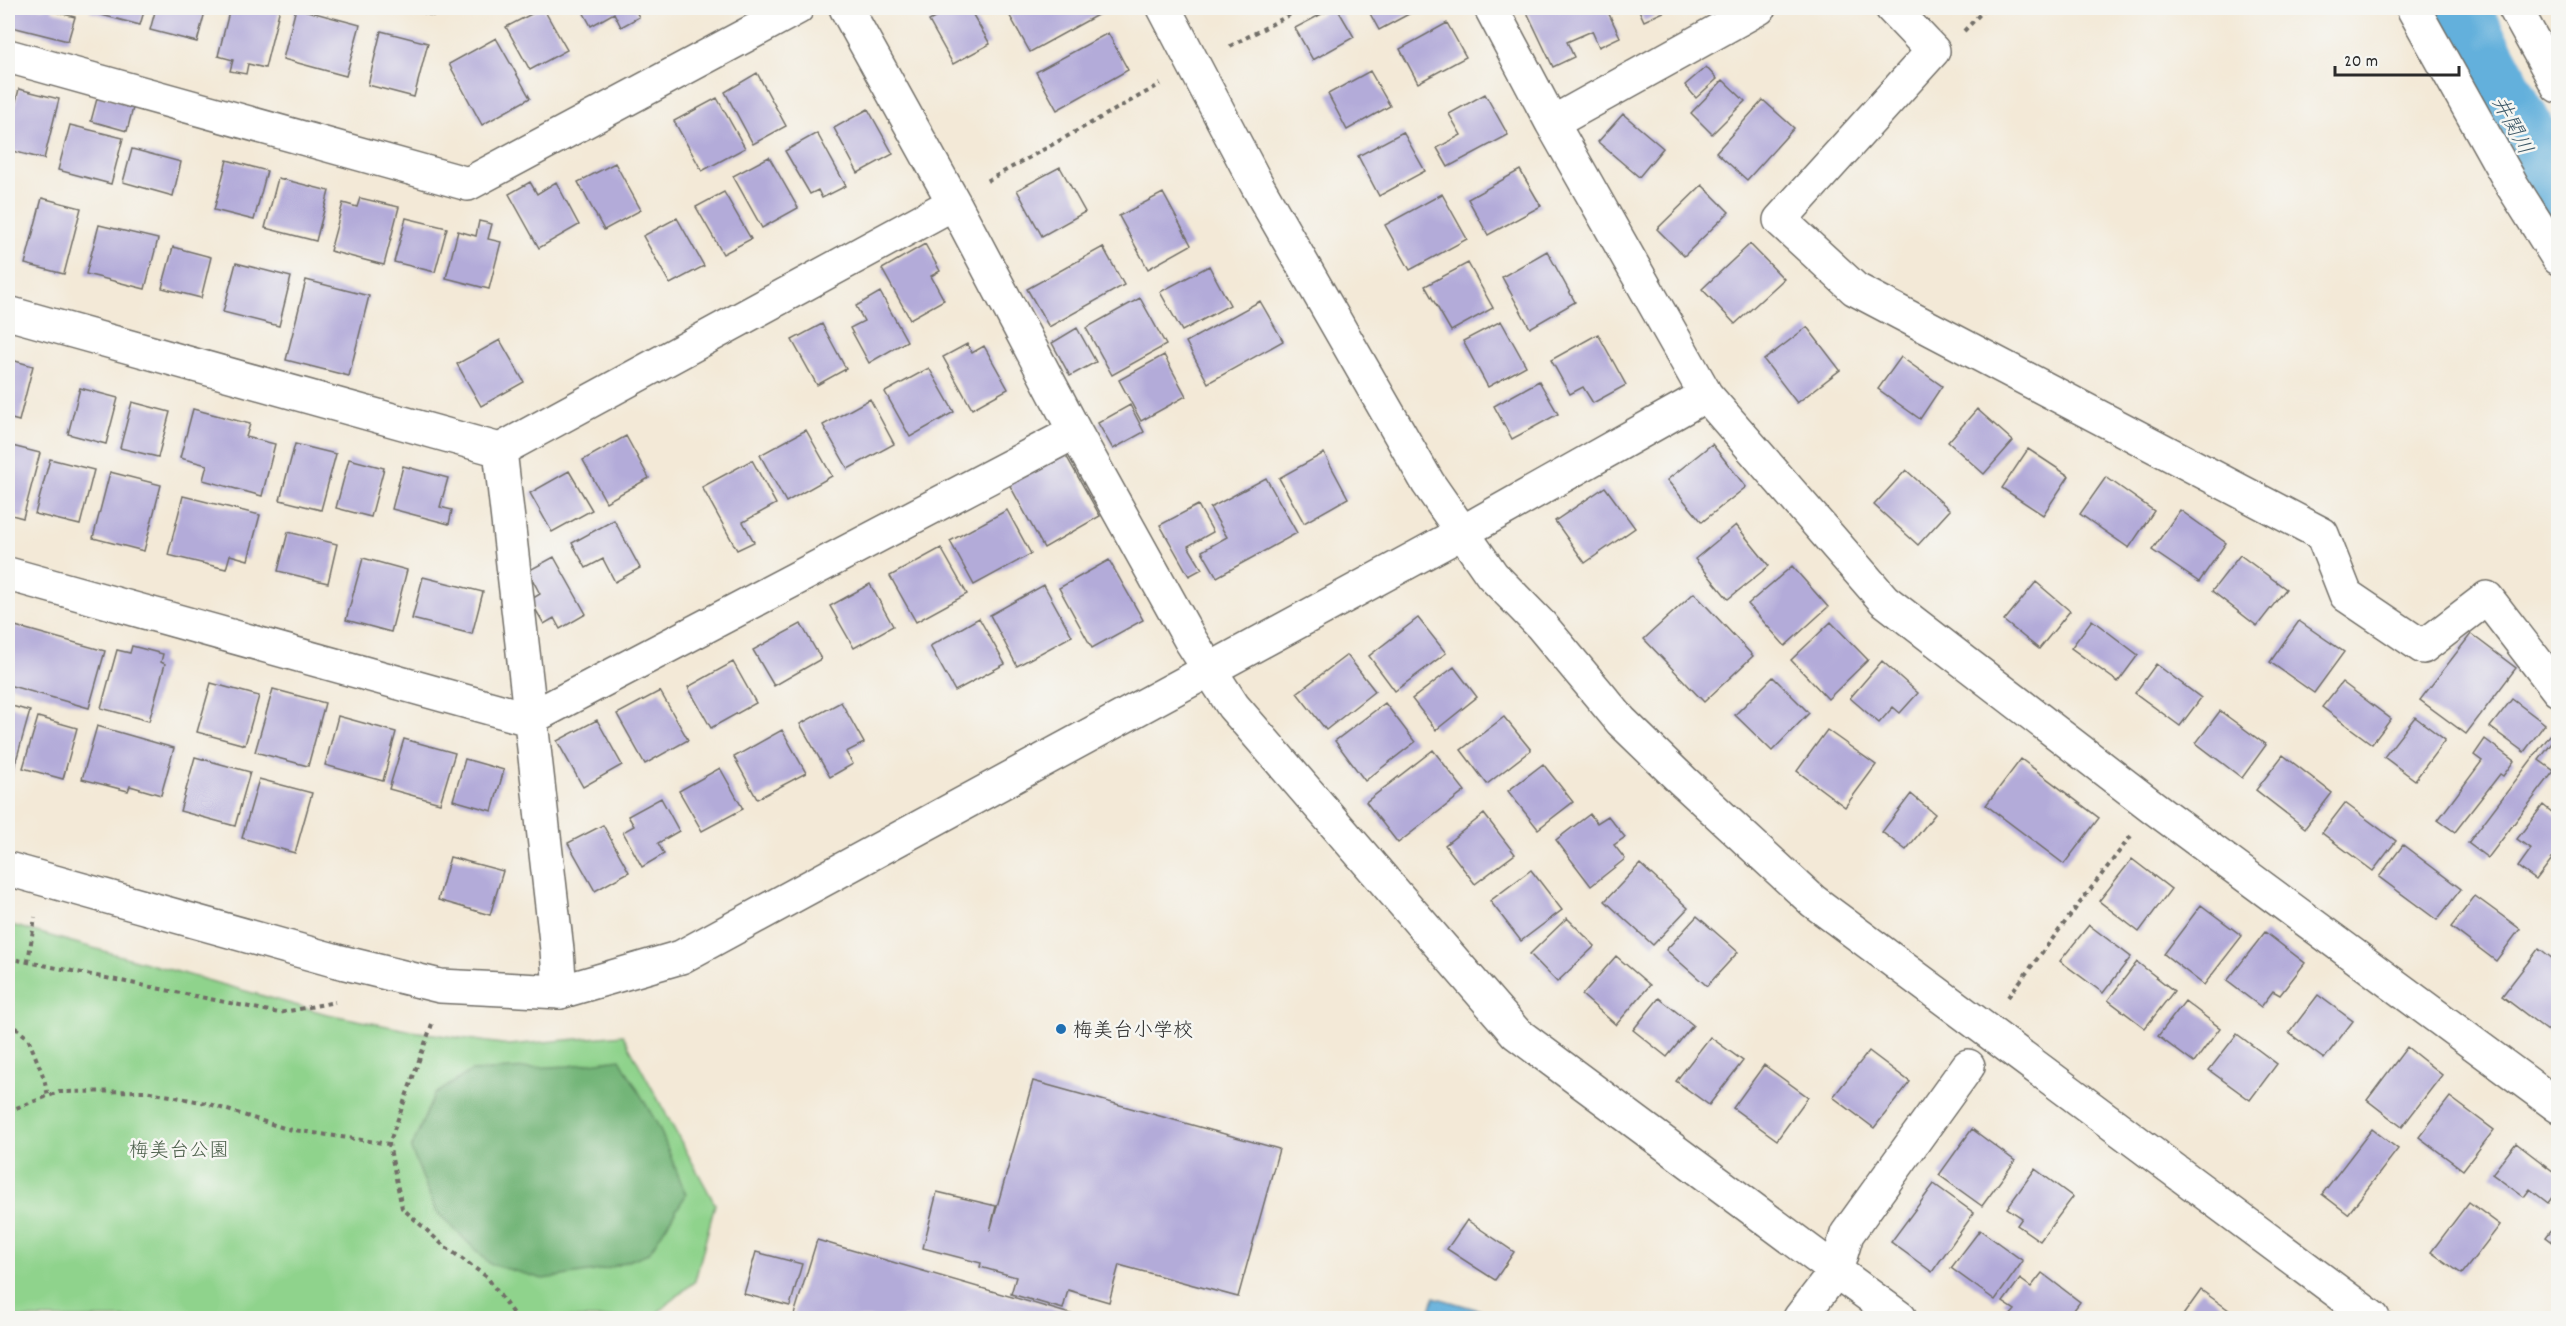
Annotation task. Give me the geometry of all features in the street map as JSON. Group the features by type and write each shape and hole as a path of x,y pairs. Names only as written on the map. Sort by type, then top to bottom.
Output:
{"street":[{"path":"8,56 468,184 797,8"},
{"path":"846,8 954,203 1075,432 1191,641 1233,706 1516,1033 1900,1318"},
{"path":"1164,8 1263,196 1428,483 1492,575 1541,625 1621,720 1683,781 1813,901 2373,1318"},
{"path":"1491,8 1552,123 1706,395 1884,600 2153,807 2559,1106"},
{"path":"1552,123 1759,8"},
{"path":"1892,8 1933,51 1780,220 1855,289 2322,534 2346,595 2423,647 2487,598 2559,690"},
{"path":"2413,8 2512,184 2559,258"},
{"path":"2515,8 2559,86"},
{"path":"8,313 500,450 954,203"},
{"path":"8,869 337,961 440,986 560,992 681,957 1463,532 1706,395"},
{"path":"8,574 529,719 1075,432"},
{"path":"500,450 560,992"},
{"path":"1800,1318 1836,1271 1847,1234 1968,1066"}],"path":[{"path":"1230,46 1303,8"},
{"path":"954,203 968,191 1164,82"},
{"path":"2007,998 2153,807"},
{"path":"28,962 35,917"},
{"path":"8,958 279,1013 336,1002"},
{"path":"8,1022 28,1038 44,1078 48,1096"},
{"path":"432,1024 389,1144 402,1208 443,1245 487,1277 516,1318"},
{"path":"8,1111 59,1092 145,1090 206,1103 287,1129 389,1144"}],"green space":[{"name":"梅美台公園","path":"8,924 327,1014 412,1031 509,1045 623,1035 715,1204 695,1281 657,1313 642,1318 8,1318"},
{"path":"620,1059 659,1127 686,1195 649,1253 607,1269 543,1279 490,1264 436,1211 411,1149 434,1095 471,1071 569,1066"}],"water":[{"path":"1434,1297 1507,1318 1428,1318"}],"building":[{"path":"13,8 53,8 52,11 75,17 68,41 8,26"},
{"path":"91,8 145,8 140,25 90,12"},
{"path":"156,8 206,8 197,42 150,30"},
{"path":"230,8 280,8 265,68 248,64 246,74 230,71 233,60 218,56"},
{"path":"296,8 360,25 346,76 283,59"},
{"path":"405,8 435,8 433,16"},
{"path":"543,8 567,50 530,70 506,27"},
{"path":"581,8 634,8 639,17 621,27 614,13 591,26"},
{"path":"953,8 969,8 990,44 953,64 929,21"},
{"path":"1110,8 1030,52 1006,9"},
{"path":"1337,8 1354,37 1313,60 1295,28"},
{"path":"1367,8 1420,8 1379,30"},
{"path":"1525,8 1606,8 1620,37 1599,47 1592,31 1567,42 1574,57 1553,67"},
{"path":"1638,8 1672,8 1644,21"},
{"path":"1447,23 1466,57 1418,83 1400,49"},
{"path":"381,31 428,43 414,97 368,85"},
{"path":"1108,33 1128,70 1057,110 1036,72"},
{"path":"496,38 530,98 482,125 449,64"},
{"path":"1706,67 1717,79 1696,98 1685,85"},
{"path":"1370,71 1390,106 1347,130 1328,94"},
{"path":"757,73 786,126 753,144 725,92"},
{"path":"1723,80 1745,101 1712,134 1691,113"},
{"path":"19,89 59,99 44,159 8,150 8,132"},
{"path":"1485,94 1508,135 1448,167 1437,148 1461,135 1449,114"},
{"path":"98,95 134,104 127,131 91,121"},
{"path":"717,98 745,148 702,171 674,121"},
{"path":"1763,100 1794,128 1747,180 1716,152"},
{"path":"868,109 893,154 858,173 834,128"},
{"path":"1623,114 1663,148 1639,177 1598,142"},
{"path":"70,125 123,138 111,184 58,170"},
{"path":"1403,132 1425,171 1379,196 1358,156"},
{"path":"817,133 846,186 822,198 818,190 810,194 785,151"},
{"path":"132,149 181,162 173,196 123,182"},
{"path":"769,157 798,208 762,228 733,176"},
{"path":"227,160 267,171 254,220 214,210"},
{"path":"615,163 641,210 604,230 578,182"},
{"path":"1060,167 1085,212 1042,236 1017,190"},
{"path":"1520,170 1541,206 1488,235 1468,199"},
{"path":"278,178 329,191 316,241 265,228"},
{"path":"530,182 537,194 556,182 579,225 539,248 509,194"},
{"path":"1702,185 1729,212 1684,256 1657,229"},
{"path":"724,192 751,239 723,254 696,207"},
{"path":"1163,193 1191,245 1148,269 1119,216"},
{"path":"1442,194 1467,239 1410,270 1385,225"},
{"path":"42,198 81,208 64,274 25,264"},
{"path":"360,198 399,207 384,265 330,251 343,203 357,207"},
{"path":"406,218 447,228 435,272 394,262"},
{"path":"677,218 704,266 670,284 643,236"},
{"path":"479,221 492,224 488,239 501,242 489,289 446,278 458,231 476,236"},
{"path":"99,225 158,239 145,289 86,274"},
{"path":"925,244 940,271 931,276 944,300 910,319 882,269"},
{"path":"1750,244 1784,279 1735,324 1702,289"},
{"path":"173,247 211,257 201,298 162,288"},
{"path":"1103,247 1124,285 1049,327 1027,289"},
{"path":"1547,251 1575,302 1530,328 1502,277"},
{"path":"236,263 291,277 279,326 223,312"},
{"path":"1468,263 1493,308 1451,331 1425,286"},
{"path":"1209,266 1230,305 1182,331 1160,292"},
{"path":"306,280 369,296 349,376 286,360"},
{"path":"880,292 907,341 869,363 850,328 864,321 856,306"},
{"path":"1140,298 1166,345 1112,375 1086,328"},
{"path":"1260,301 1283,341 1208,383 1186,342"},
{"path":"1501,321 1526,366 1488,387 1463,341"},
{"path":"822,324 846,369 817,385 792,340"},
{"path":"1807,327 1840,370 1797,403 1764,360"},
{"path":"1077,328 1096,362 1070,376 1052,343"},
{"path":"1598,334 1626,385 1593,403 1583,387 1570,394 1551,360"},
{"path":"500,340 524,382 481,406 457,364"},
{"path":"967,344 972,353 984,346 1008,389 972,409 943,357"},
{"path":"1164,355 1186,396 1141,421 1119,380"},
{"path":"1901,357 1942,386 1920,419 1878,389"},
{"path":"8,359 33,366 19,421 8,418"},
{"path":"929,368 954,412 910,437 885,392"},
{"path":"1539,381 1558,414 1512,439 1494,406"},
{"path":"80,388 118,398 106,444 68,434"},
{"path":"870,399 894,444 848,469 823,425"},
{"path":"132,402 170,412 158,457 120,448"},
{"path":"1130,405 1144,432 1113,449 1098,423"},
{"path":"193,409 250,424 246,437 275,444 262,496 203,480 207,465 180,458"},
{"path":"1977,409 2013,441 1984,474 1948,442"},
{"path":"806,430 832,476 786,502 760,455"},
{"path":"626,436 649,478 606,502 583,460"},
{"path":"295,444 336,454 321,510 280,500"},
{"path":"1712,444 1746,487 1702,522 1667,480"},
{"path":"8,445 40,453 23,518 8,514"},
{"path":"2028,449 2069,476 2043,515 2002,488"},
{"path":"1064,452 1100,516 1044,548 1008,482"},
{"path":"1324,453 1348,498 1304,523 1279,478"},
{"path":"50,459 94,470 80,525 35,514"},
{"path":"349,459 384,468 371,517 336,508"},
{"path":"752,460 776,504 743,522 754,542 737,550 702,487"},
{"path":"403,466 448,478 440,507 452,510 449,524 392,509"},
{"path":"1906,470 1950,510 1918,545 1874,505"},
{"path":"569,471 592,510 552,532 530,493"},
{"path":"110,472 161,485 144,551 93,538"},
{"path":"2106,477 2154,511 2129,548 2080,514"},
{"path":"1266,478 1297,533 1217,577 1202,551 1227,537 1210,508"},
{"path":"1605,487 1635,528 1585,563 1555,521"},
{"path":"183,496 260,515 248,560 230,555 226,569 168,555"},
{"path":"1198,505 1213,532 1188,546 1202,569 1189,576 1160,525"},
{"path":"1007,510 1031,554 974,585 950,541"},
{"path":"2180,510 2226,543 2199,582 2152,550"},
{"path":"614,520 640,568 615,582 603,559 586,568 572,543"},
{"path":"1736,525 1769,566 1728,599 1695,559"},
{"path":"288,532 337,544 328,583 278,571"},
{"path":"941,548 967,594 916,622 890,576"},
{"path":"2240,555 2286,589 2257,626 2212,591"},
{"path":"554,557 586,614 560,629 554,618 544,624 530,600 540,594 528,571"},
{"path":"363,558 407,570 391,632 346,620"},
{"path":"1109,560 1143,620 1092,648 1059,588"},
{"path":"1792,566 1828,607 1785,646 1748,604"},
{"path":"423,577 483,592 472,634 412,619"},
{"path":"2036,582 2070,611 2039,649 2004,621"},
{"path":"870,584 893,626 854,648 830,606"},
{"path":"1044,585 1072,636 1017,666 990,615"},
{"path":"1694,593 1753,656 1704,702 1644,639"},
{"path":"979,618 1005,664 955,691 930,646"},
{"path":"1418,618 1446,653 1395,691 1369,656"},
{"path":"2092,620 2138,655 2118,682 2071,648"},
{"path":"2299,621 2344,652 2314,693 2270,662"},
{"path":"1831,622 1868,660 1828,699 1791,660"},
{"path":"8,624 105,651 89,708 8,685"},
{"path":"801,624 821,659 774,686 753,650"},
{"path":"2471,634 2516,668 2466,734 2420,700"},
{"path":"132,646 163,654 161,662 165,664 149,721 101,708 117,650 130,653"},
{"path":"1347,655 1375,691 1326,730 1297,693"},
{"path":"1882,661 1918,693 1900,713 1893,707 1879,723 1850,698"},
{"path":"733,662 756,703 711,728 688,687"},
{"path":"2156,664 2201,698 2180,726 2135,693"},
{"path":"1454,667 1477,697 1436,730 1412,699"},
{"path":"1773,677 1809,713 1772,751 1735,715"},
{"path":"2342,682 2391,719 2372,744 2322,707"},
{"path":"211,683 259,696 245,745 197,732"},
{"path":"273,689 325,703 308,766 255,752"},
{"path":"660,691 688,740 645,764 617,714"},
{"path":"2512,699 2545,724 2524,752 2490,727"},
{"path":"841,702 864,743 846,752 853,764 830,777 800,724"},
{"path":"1385,703 1415,742 1365,781 1335,741"},
{"path":"8,705 30,711 12,775 8,774"},
{"path":"2220,711 2266,745 2242,778 2196,743"},
{"path":"338,716 396,732 383,781 325,765"},
{"path":"38,717 77,728 63,779 23,768"},
{"path":"1504,717 1531,750 1487,784 1461,750"},
{"path":"2415,717 2445,740 2415,780 2384,757"},
{"path":"597,720 622,765 583,787 557,741"},
{"path":"97,726 174,748 161,795 130,786 128,791 82,779"},
{"path":"782,730 806,773 757,799 734,757"},
{"path":"1827,730 1876,765 1845,807 1797,771"},
{"path":"2554,730 2558,735 2539,760 2554,771 2488,858 2468,843"},
{"path":"404,739 455,753 440,803 389,789"},
{"path":"2485,739 2514,761 2503,776 2500,774 2455,832 2438,820 2482,761 2474,755"},
{"path":"1433,750 1465,791 1398,843 1366,802"},
{"path":"2283,755 2332,793 2305,828 2256,790"},
{"path":"195,757 250,772 235,826 180,811"},
{"path":"465,759 504,770 492,811 453,800"},
{"path":"2021,759 2099,818 2064,864 1986,805"},
{"path":"1543,764 1573,802 1538,829 1508,791"},
{"path":"720,768 743,809 702,831 679,791"},
{"path":"259,779 312,793 295,853 242,838"},
{"path":"1911,794 1935,814 1906,850 1882,832"},
{"path":"661,798 679,831 658,843 664,854 642,867 623,832 634,826 628,816"},
{"path":"2345,803 2396,841 2373,871 2322,833"},
{"path":"2543,805 2558,817 2558,851 2536,880 2518,867 2531,849 2517,839"},
{"path":"1484,814 1515,854 1475,884 1445,845"},
{"path":"1590,814 1597,823 1608,816 1625,837 1614,845 1625,859 1591,886 1556,840"},
{"path":"603,825 629,872 595,891 568,843"},
{"path":"2403,845 2461,889 2437,920 2379,877"},
{"path":"450,857 503,871 490,915 438,900"},
{"path":"2132,859 2171,889 2139,932 2099,901"},
{"path":"1640,864 1688,908 1653,945 1605,901"},
{"path":"1531,870 1562,910 1521,941 1490,901"},
{"path":"2475,896 2520,929 2496,961 2451,927"},
{"path":"2201,905 2242,936 2204,985 2164,954"},
{"path":"1697,916 1738,952 1707,986 1666,950"},
{"path":"1567,918 1595,946 1557,982 1530,954"},
{"path":"2089,925 2131,957 2103,993 2060,961"},
{"path":"2265,932 2305,963 2280,995 2273,991 2261,1007 2227,981"},
{"path":"2539,948 2558,963 2558,1017 2548,1031 2502,996"},
{"path":"1616,956 1650,985 1616,1025 1582,995"},
{"path":"2137,962 2174,991 2145,1028 2108,1000"},
{"path":"2318,995 2353,1021 2324,1059 2289,1033"},
{"path":"1659,998 1693,1025 1667,1057 1633,1030"},
{"path":"2185,1001 2220,1028 2194,1063 2158,1036"},
{"path":"2237,1034 2277,1064 2250,1100 2209,1070"},
{"path":"1710,1037 1743,1061 1709,1105 1676,1081"},
{"path":"2407,1047 2442,1075 2402,1127 2367,1100"},
{"path":"1869,1051 1910,1082 1874,1128 1833,1097"},
{"path":"1764,1065 1808,1097 1777,1140 1733,1108"},
{"path":"1033,1081 1279,1149 1238,1297 1119,1265 1109,1302 1068,1290 1063,1309 1011,1294 1016,1277 980,1267 981,1263 923,1248 937,1192 996,1206 990,1231"},
{"path":"2450,1097 2494,1130 2463,1170 2419,1137"},
{"path":"1972,1129 2015,1161 1982,1206 1939,1175"},
{"path":"2372,1129 2398,1149 2348,1214 2322,1194"},
{"path":"2516,1143 2558,1175 2558,1189 2548,1203 2530,1189 2524,1197 2492,1174"},
{"path":"2035,1169 2073,1197 2040,1241 2017,1225 2022,1218 2007,1208"},
{"path":"1934,1184 1974,1213 1932,1272 1891,1242"},
{"path":"2469,1202 2500,1225 2462,1274 2431,1252"},
{"path":"1467,1220 1514,1252 1495,1280 1447,1249"},
{"path":"2558,1221 2558,1246 2546,1237"},
{"path":"1980,1230 2023,1261 1995,1300 1951,1268"},
{"path":"817,1240 1084,1318 793,1318"},
{"path":"756,1252 802,1264 790,1306 744,1294"},
{"path":"2042,1273 2080,1302 2068,1318 2008,1318 2015,1310 2003,1302 2020,1279 2031,1287"},
{"path":"2201,1290 2240,1318 2181,1318"}],"waterway":[{"name":"井関川","path":"2451,8 2558,210"}],"place":[{"name":"梅美台小学校","path":"1061,1029"}]}
